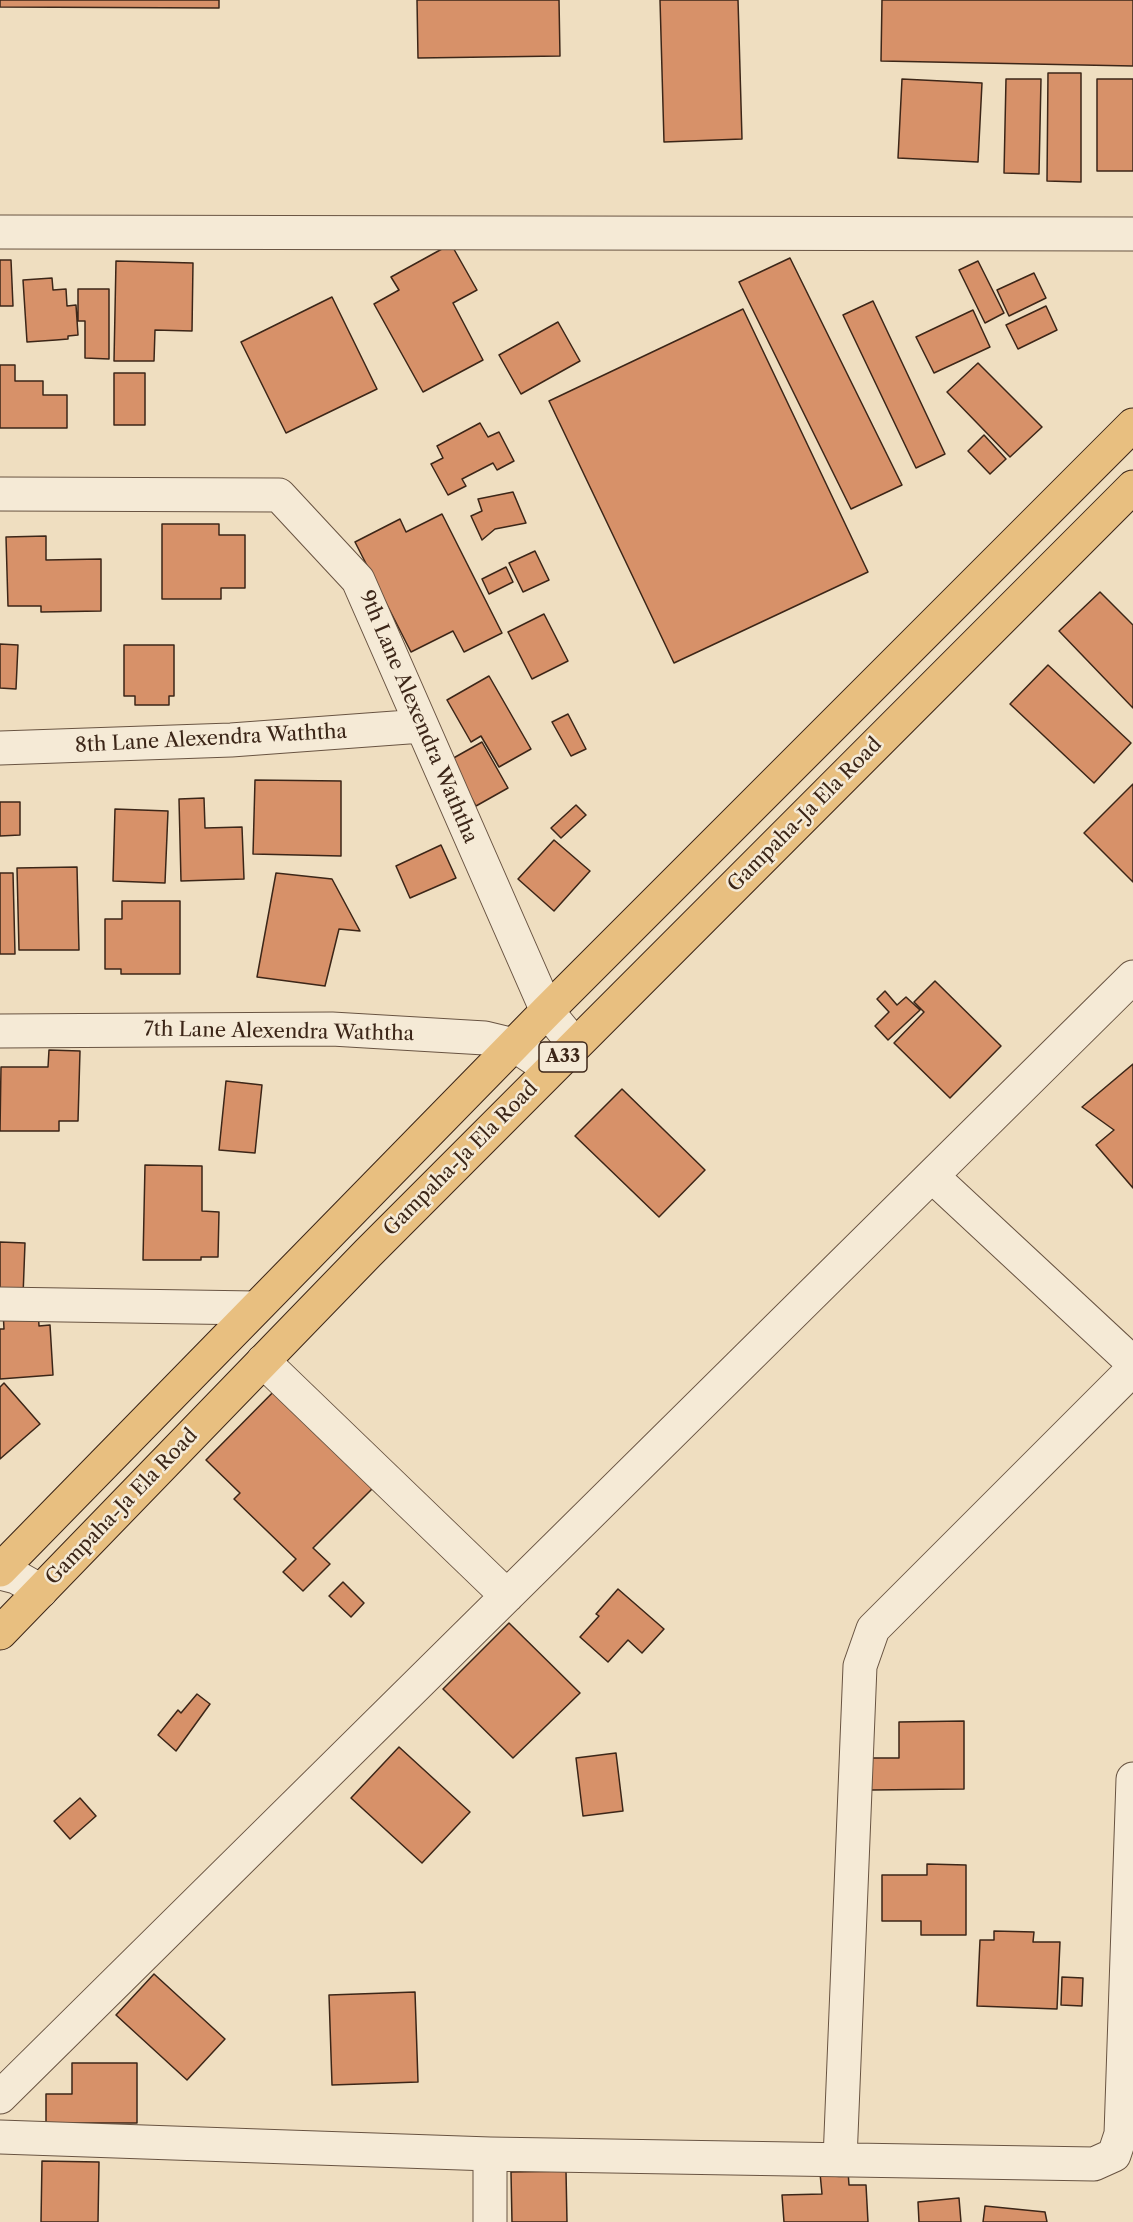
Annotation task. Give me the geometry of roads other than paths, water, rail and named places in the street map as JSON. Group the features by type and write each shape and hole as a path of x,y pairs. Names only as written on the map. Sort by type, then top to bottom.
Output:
{"highway":[{"name":"A33","path":"0,1571 547,1011 1133,425"},
{"name":"Gampaha-Ja Ela Road","path":"0,1633 550,1069 1133,488"}],"street":[{"path":"0,232 1133,234"},
{"name":"9th Lane Alexendra Waththa","path":"0,494 279,495 358,580 547,1011 575,1045"},
{"name":"8th Lane Alexendra Waththa","path":"0,748 231,740 422,726"},
{"path":"0,2097 1133,977"},
{"name":"7th Lane Alexendra Waththa","path":"0,1031 332,1029 485,1038 514,1045 550,1069"},
{"path":"932,1176 1133,1363"},
{"path":"0,1304 255,1308"},
{"path":"263,1361 507,1596"},
{"path":"840,2160 860,1666 873,1629 1133,1369"},
{"path":"0,1571 41,1591"},
{"path":"0,2137 490,2154 1094,2164 1114,2155 1121,2134 1133,1779"},
{"path":"490,2154 490,2222"}]}
